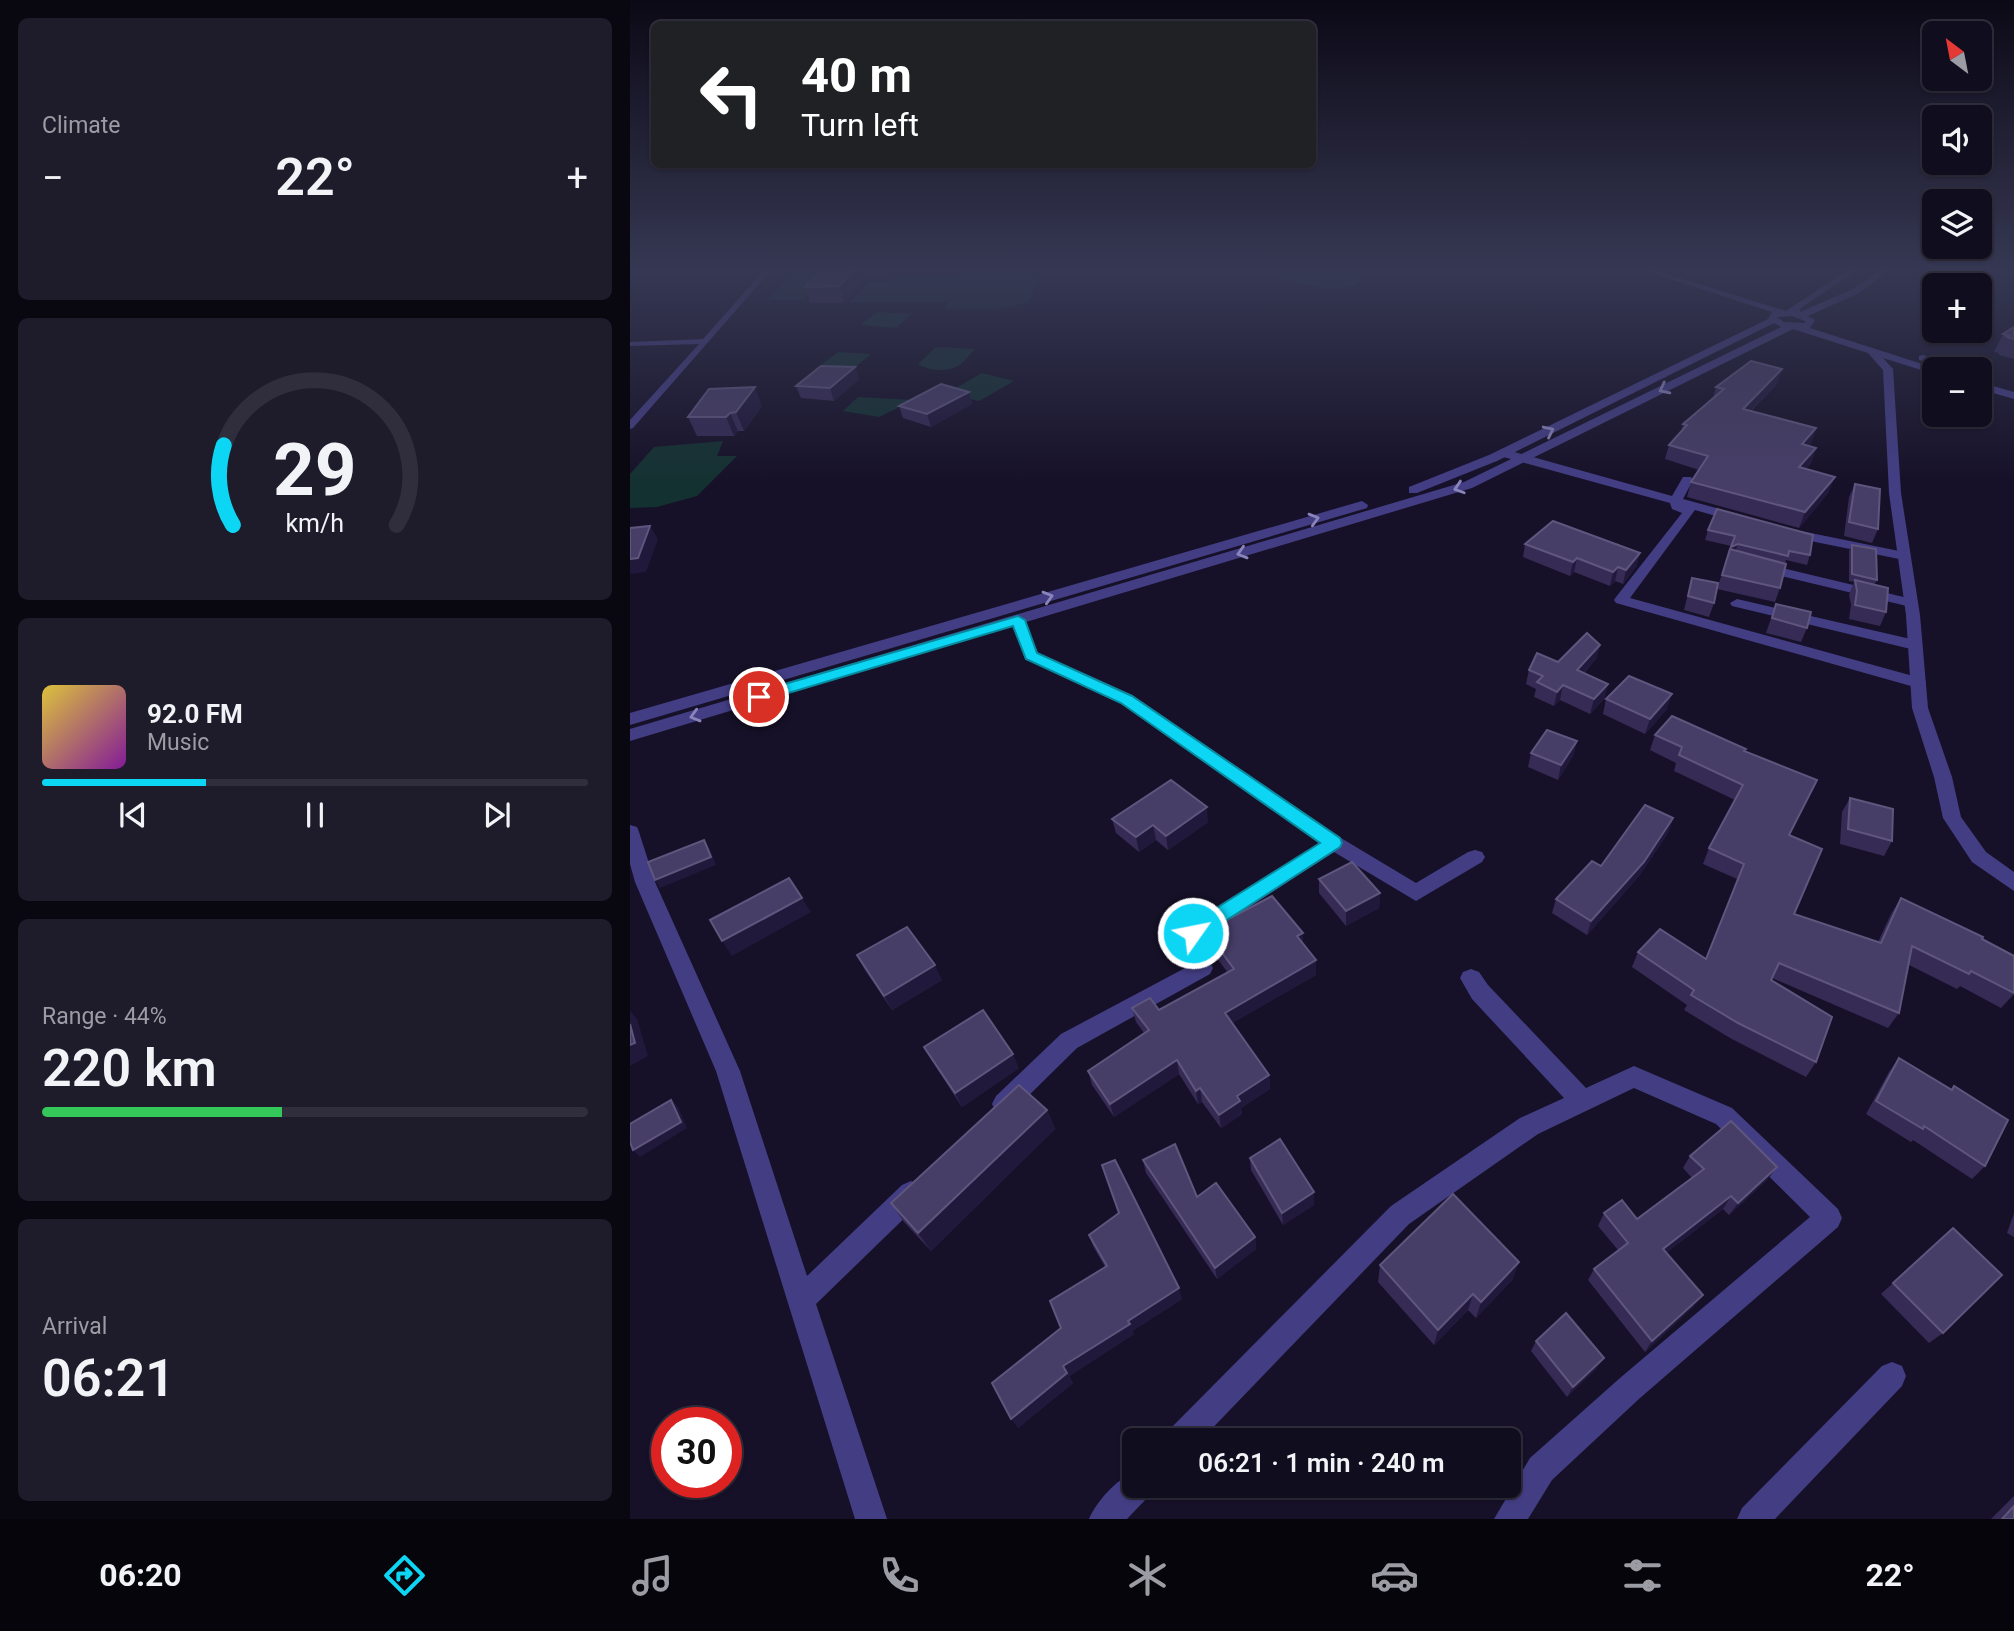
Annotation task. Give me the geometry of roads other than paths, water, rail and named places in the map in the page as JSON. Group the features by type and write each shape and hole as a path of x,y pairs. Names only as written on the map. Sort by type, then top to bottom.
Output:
{"street":[{"path":"630,719 1430,485 1746,340"},
{"path":"630,735 1468,485 1525,459 1751,340"},
{"path":"1841,340 1873,353 1922,367"},
{"path":"1862,340 1922,358"},
{"path":"1873,353 1888,369 1895,493 1911,603 1920,708 1943,777 1952,818 1979,857 2014,883"},
{"path":"1992,379 2014,385"},
{"path":"1992,389 2014,396"},
{"path":"1504,453 1755,524"},
{"path":"1687,480 1676,501 1677,506 1690,512 1621,600 1918,683"},
{"path":"1782,531 1904,556"},
{"path":"1746,563 1911,603"},
{"path":"1737,603 1915,645"},
{"path":"1018,620 1031,656 1126,699 1334,843 1416,893 1475,857"},
{"path":"630,832 645,882 728,1071 871,1519"},
{"path":"1193,933 1334,843"},
{"path":"990,1118 1069,1041 1202,968"},
{"path":"1471,978 1480,992 1583,1101"},
{"path":"1193,1428 1400,1215 1529,1126 1634,1077 1724,1116 1829,1218 1630,1388 1541,1469 1510,1519"},
{"path":"801,1300 930,1175"},
{"path":"1753,1519 1892,1376"},
{"path":"1105,1519 1125,1498"}],"lane":[{"path":"630,344 706,341"},
{"path":"630,426 706,341"}]}
